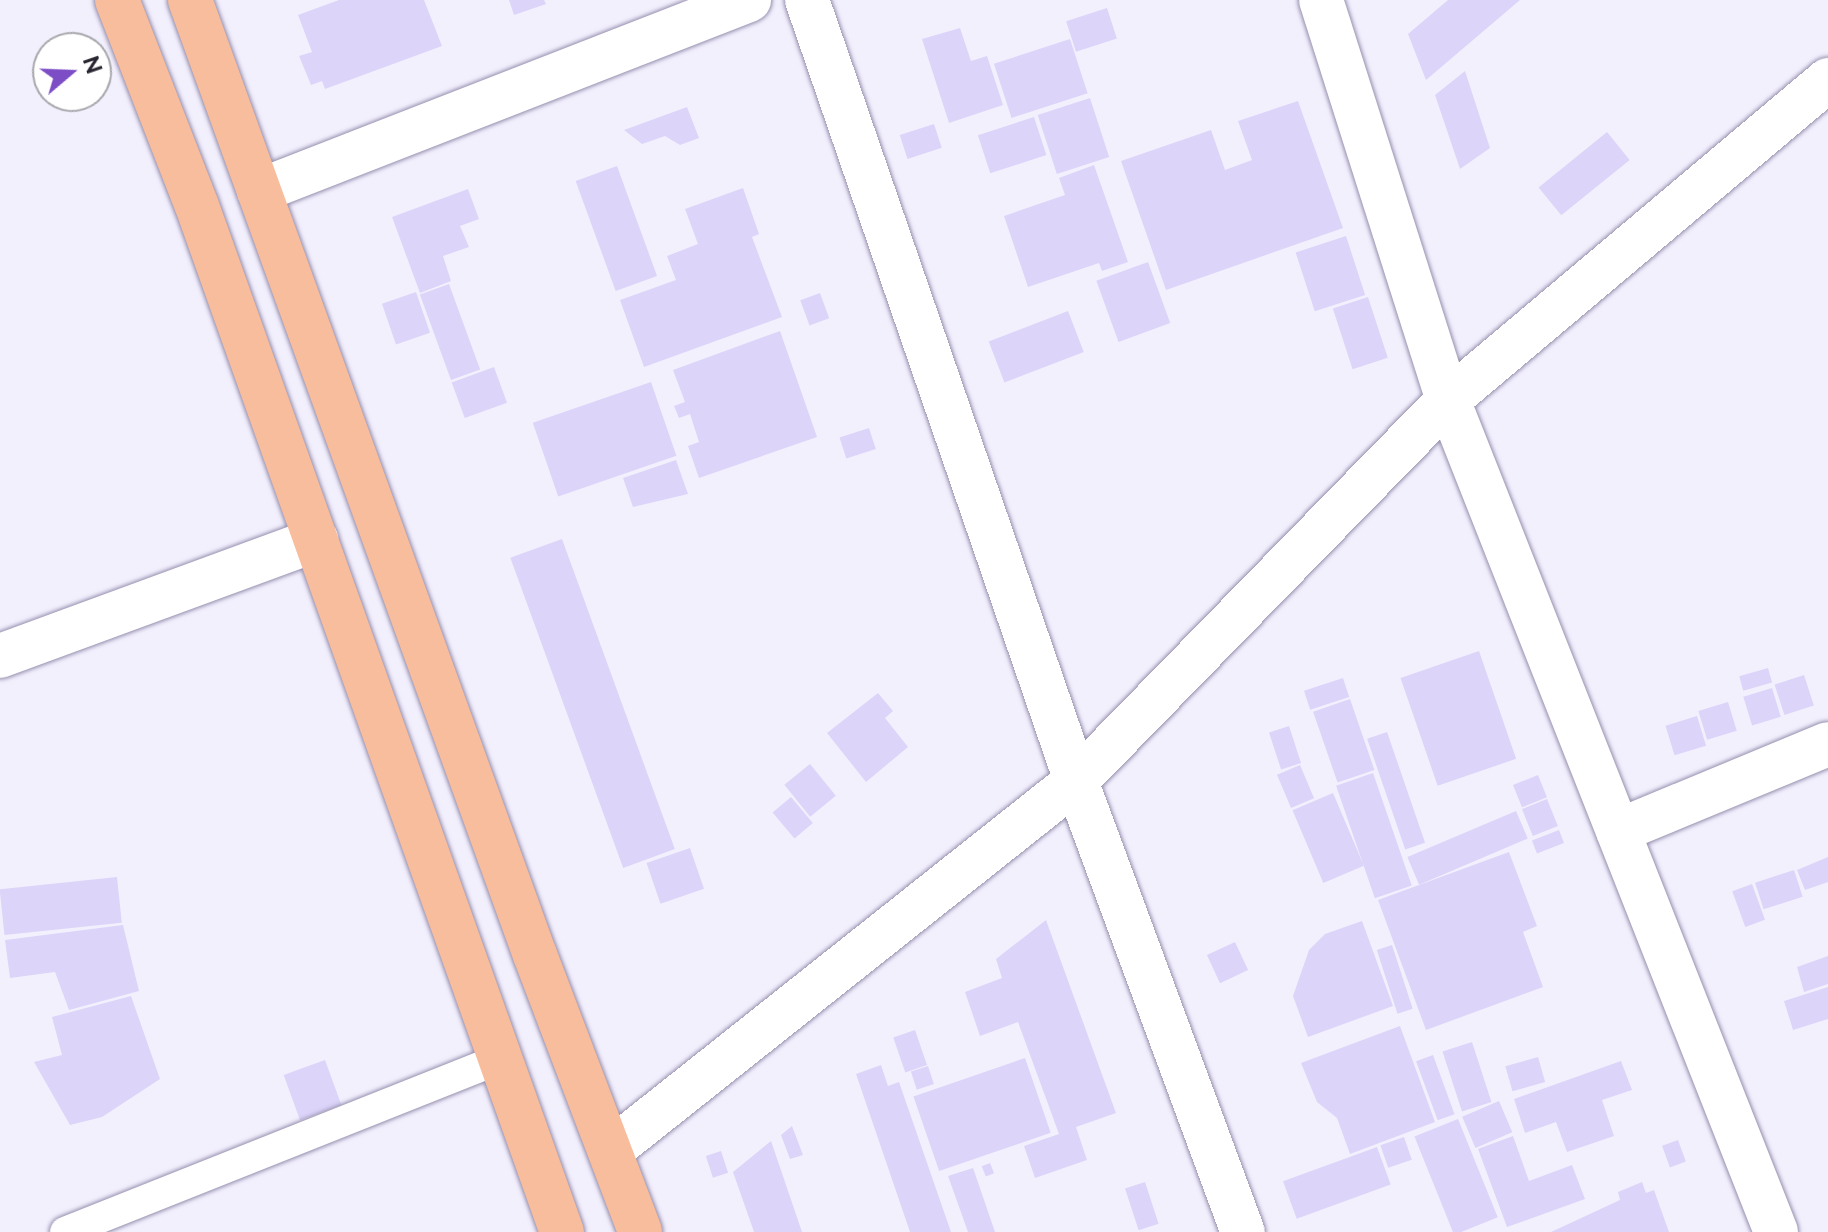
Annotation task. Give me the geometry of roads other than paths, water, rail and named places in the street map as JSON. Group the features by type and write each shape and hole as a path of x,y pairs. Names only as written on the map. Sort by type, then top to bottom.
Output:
{"main road":[{"path":"117,0 316,540 562,1232"},
{"path":"190,0 535,955 640,1232"}],"street":[{"path":"259,191 749,0"},
{"path":"807,0 1076,781 1243,1232"},
{"path":"1321,0 1448,400 1776,1232"},
{"path":"611,1150 1076,781 1448,400 1828,80"},
{"path":"0,656 316,540"},
{"path":"1618,831 1828,744"}],"lane":[{"path":"65,1232 499,1059"}]}
